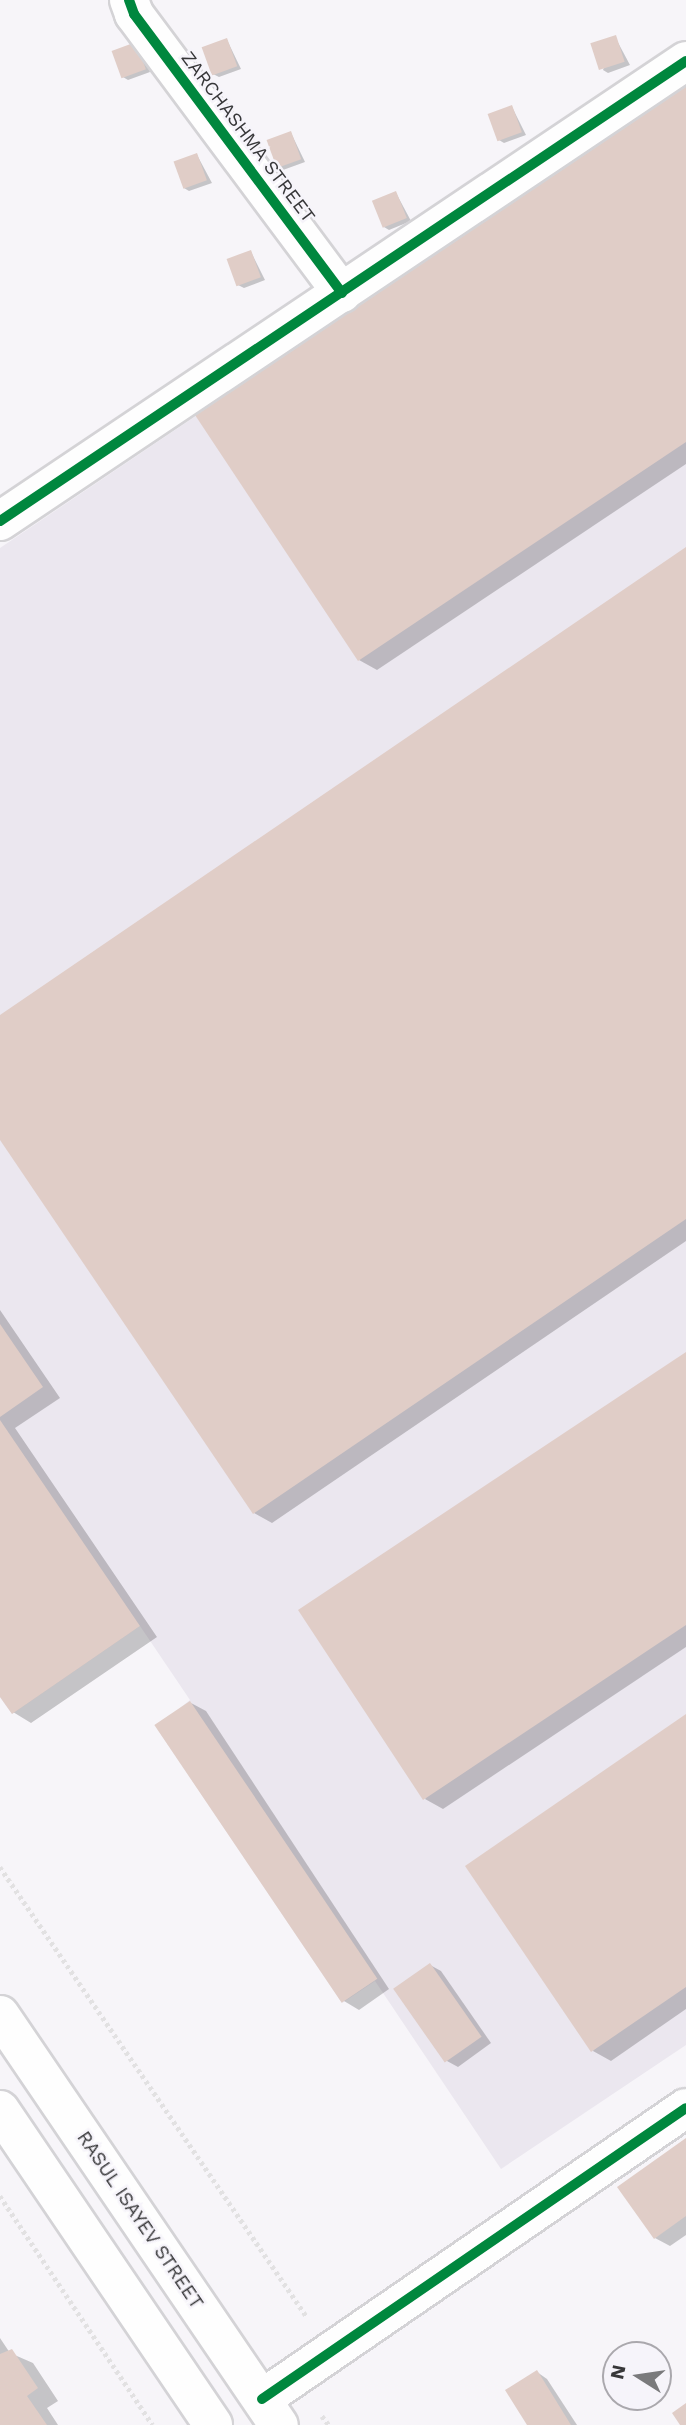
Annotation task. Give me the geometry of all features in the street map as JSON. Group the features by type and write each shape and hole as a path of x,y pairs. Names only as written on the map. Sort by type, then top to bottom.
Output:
{"street":[{"name":"ZARCHASHMA STREET","path":"129,0 134,14 342,293"},
{"path":"0,521 686,61"},
{"name":"RASUL ISAYEV STREET","path":"0,2015 270,2412"},
{"path":"270,2412 686,2108"},
{"path":"0,2110 213,2425"}],"path":[{"path":"0,1867 307,2316"},
{"path":"0,2196 153,2425"},
{"path":"322,2416 329,2425"}],"shaded area":[{"path":"686,86 686,2045 501,2169 375,1981 342,2003 156,1727 190,1700 140,1626 12,1714 0,1697 0,548"}],"building":[{"path":"616,35 625,62 599,70 590,43"},
{"path":"227,38 237,66 212,75 202,47"},
{"path":"136,42 146,69 121,78 112,51"},
{"path":"686,86 686,442 358,661 195,415"},
{"path":"512,105 522,132 497,141 488,114"},
{"path":"291,131 301,159 277,168 267,140"},
{"path":"197,153 207,180 183,189 174,162"},
{"path":"396,191 407,218 383,228 372,201"},
{"path":"251,250 261,277 236,286 227,259"},
{"path":"686,547 686,1219 253,1514 0,1140 0,1015"},
{"path":"0,1324 43,1387 0,1417"},
{"path":"686,1352 686,1625 423,1800 298,1610"},
{"path":"0,1420 140,1626 12,1714 0,1697"},
{"path":"190,1701 377,1979 342,2003 154,1725"},
{"path":"686,1714 686,1987 591,2052 465,1866"},
{"path":"430,1963 482,2037 445,2063 393,1989"},
{"path":"686,2138 686,2216 654,2239 617,2187"},
{"path":"12,2349 38,2388 27,2396 47,2425 0,2425 0,2354"},
{"path":"537,2370 571,2425 527,2425 505,2390"},
{"path":"686,2403 686,2425 680,2425 672,2413"}],"cycle path":[{"path":"129,0 134,14 342,293"},
{"path":"0,521 686,61"},
{"path":"262,2399 686,2108"}]}
